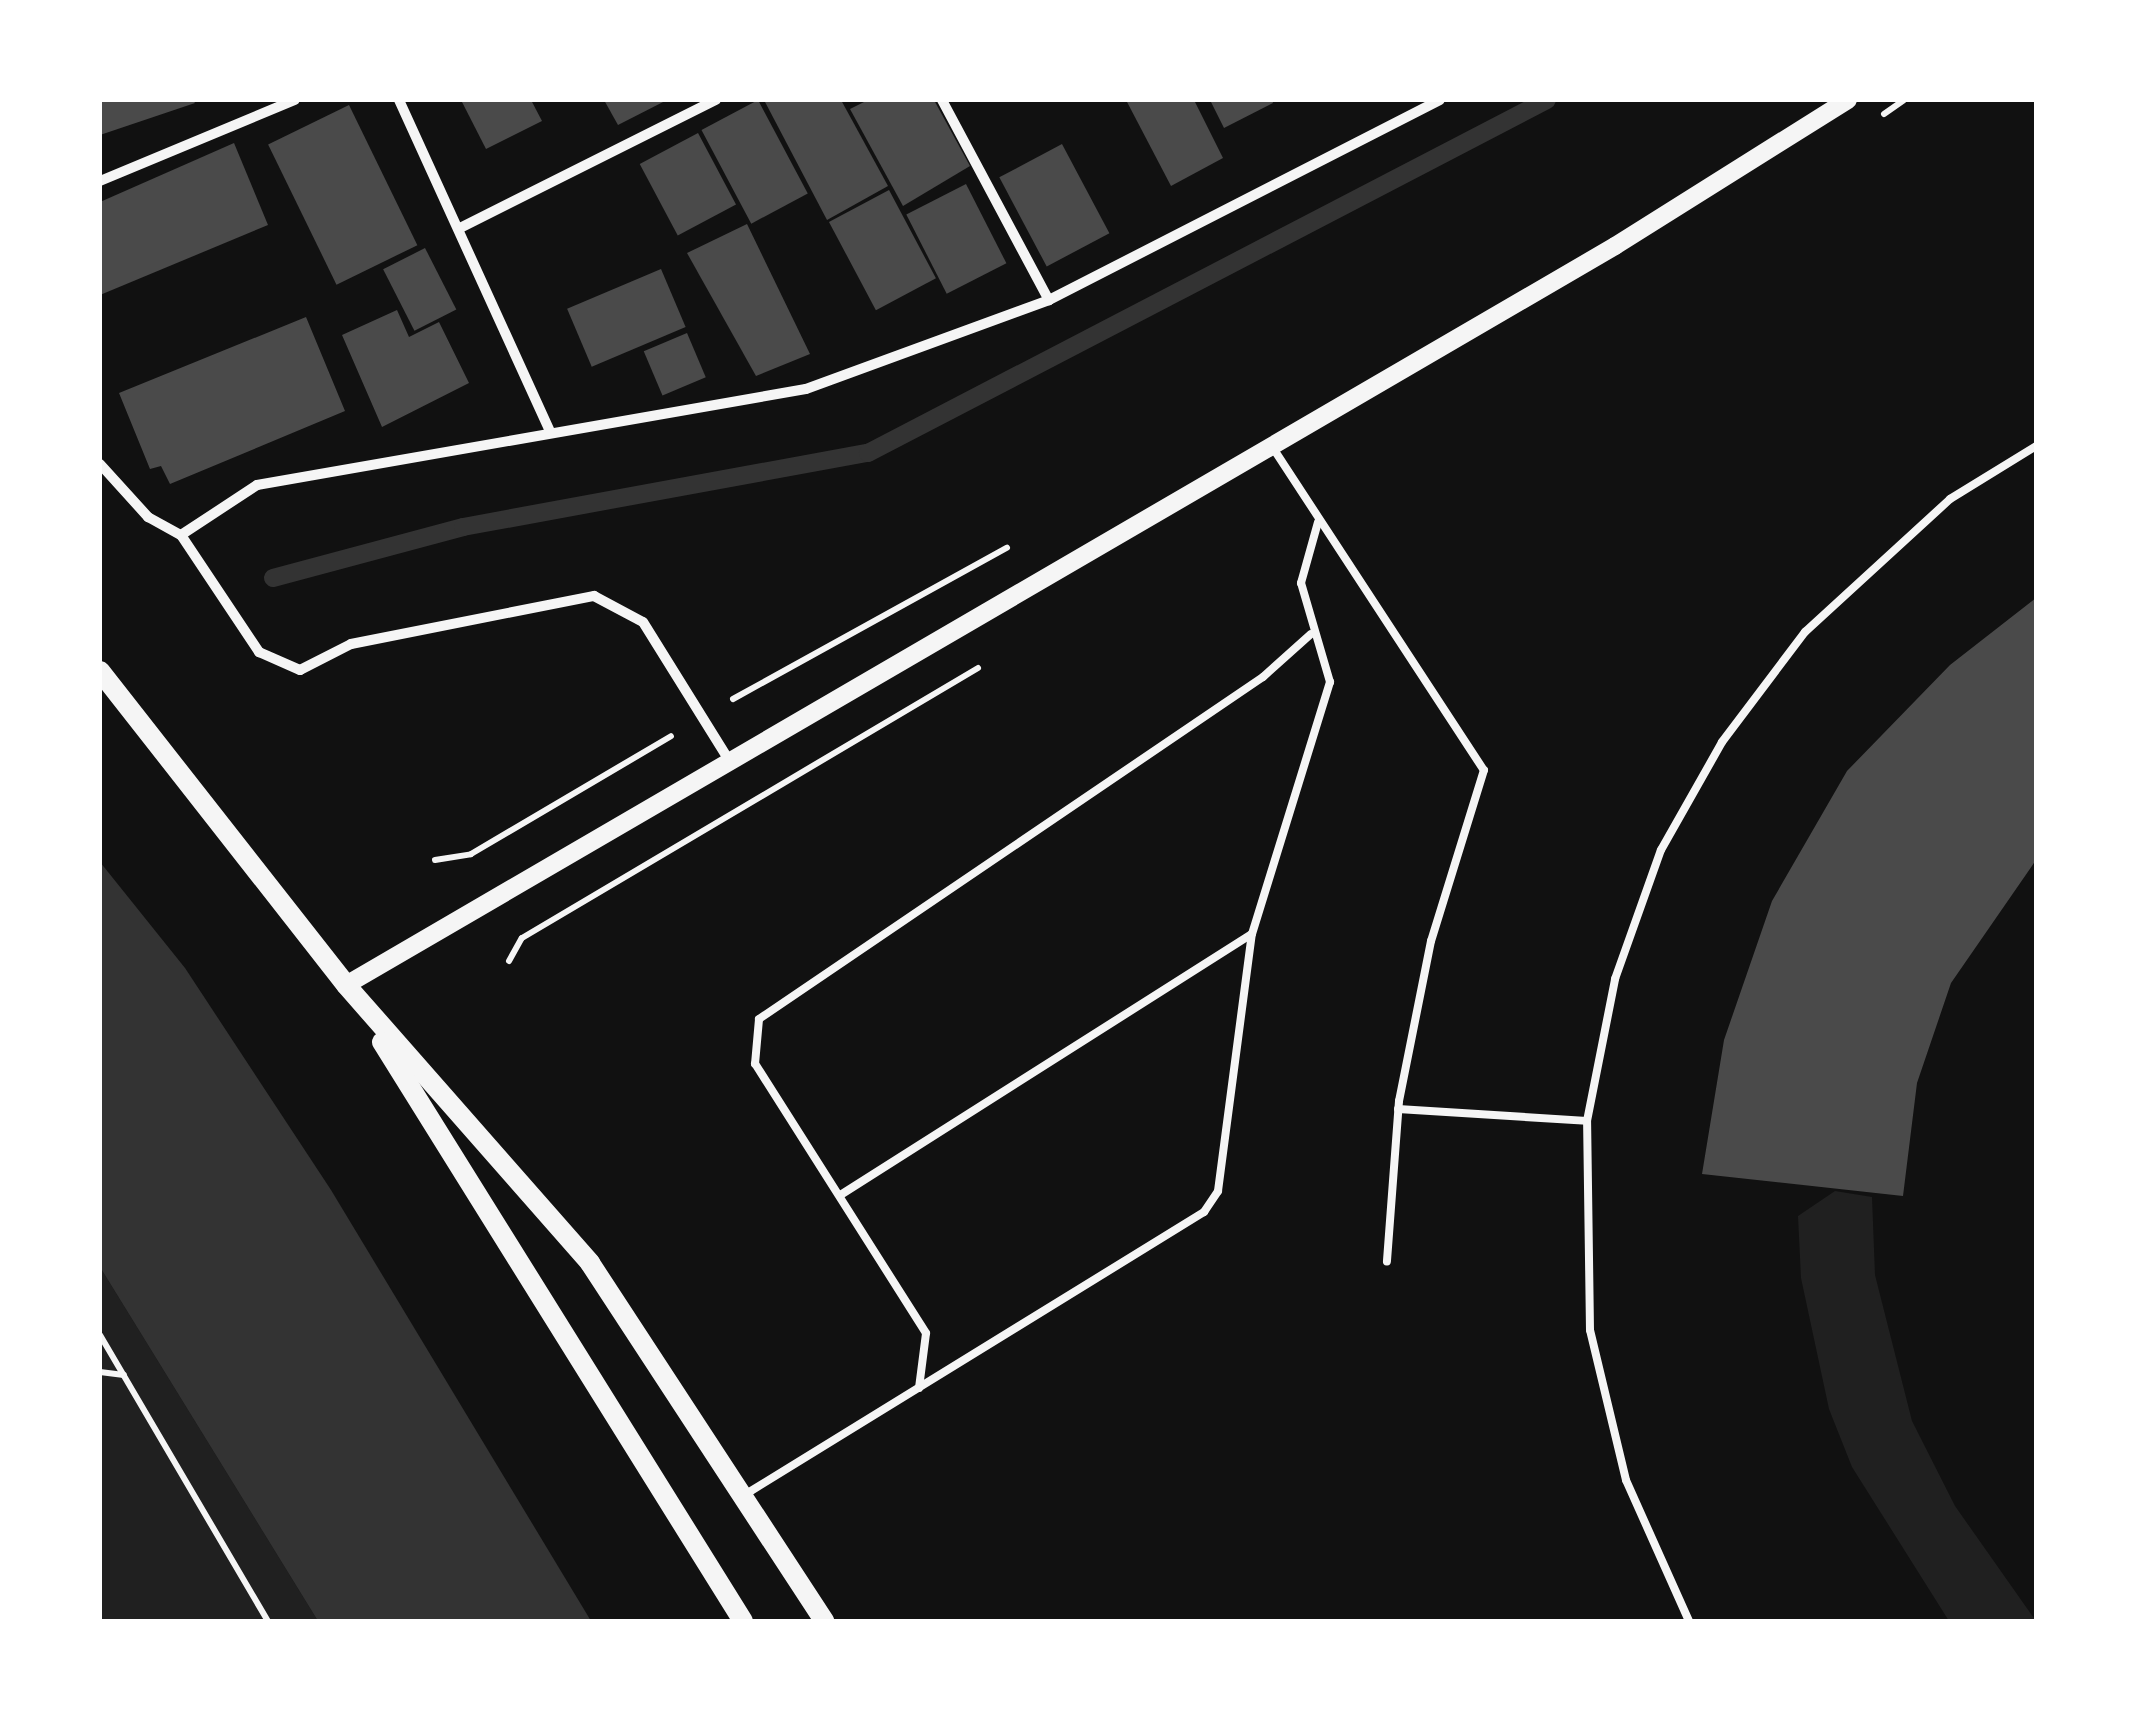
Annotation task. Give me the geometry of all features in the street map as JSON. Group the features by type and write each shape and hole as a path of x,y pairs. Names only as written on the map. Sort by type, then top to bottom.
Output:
{"main road":[{"path":"100,671 346,985 590,1263 824,1621"},
{"path":"346,985 743,1621"}],"street":[{"path":"100,181 296,100"},
{"path":"399,100 462,227 552,432"},
{"path":"462,227 716,100"},
{"path":"942,100 1050,300"},
{"path":"181,535 257,485 806,389 1050,300 1440,100"},
{"path":"346,985 1271,444 1848,100"},
{"path":"100,464 148,517 181,535 259,652 300,670 351,644 594,596 642,622 730,762"}],"lane":[{"path":"1271,444 1318,522 1484,770 1432,940 1398,1109 1386,1262"},
{"path":"1689,1621 1626,1480 1590,1330 1587,1121 1615,979 1660,850 1722,742 1805,632 1950,499 2036,446"},
{"path":"742,1496 917,1392 1204,1212 1218,1191 1252,934 1330,682 1311,634 1301,583 1318,522"},
{"path":"917,1392 928,1370 926,1333 842,1194 755,1064 759,1019 1263,676 1311,634"},
{"path":"842,1194 1252,934"},
{"path":"1398,1109 1587,1121"}],"path":[{"path":"100,1334 268,1621"},
{"path":"100,1372 124,1375"}],"shaded area":[{"path":"100,862 185,968 331,1190 591,1621 318,1621 100,1267"},
{"path":"1835,1191 1872,1197 1875,1275 1912,1421 1955,1506 2036,1621 1949,1621 1852,1467 1829,1409 1801,1278 1798,1216"},
{"path":"100,1267 318,1621 100,1621"}],"building":[{"path":"100,100 193,100 195,103 100,135"},
{"path":"461,100 531,100 542,121 486,149"},
{"path":"604,100 667,100 618,125"},
{"path":"758,100 808,194 751,224 701,130"},
{"path":"764,100 841,100 888,186 827,220"},
{"path":"868,100 934,100 970,166 903,206 850,109"},
{"path":"1126,100 1194,100 1223,158 1171,186"},
{"path":"1210,100 1272,100 1273,103 1224,128"},
{"path":"349,105 417,245 336,285 268,144"},
{"path":"698,133 736,205 678,236 640,164"},
{"path":"234,143 268,225 100,295 100,202"},
{"path":"1062,144 1109,233 1047,267 999,177"},
{"path":"966,184 1006,263 947,294 906,214"},
{"path":"889,190 936,278 876,310 829,222"},
{"path":"747,224 810,354 756,376 687,253"},
{"path":"425,248 456,309 414,331 383,269"},
{"path":"661,269 686,327 592,367 567,309"},
{"path":"397,310 409,337 439,322 469,383 382,427 342,335"},
{"path":"306,317 345,411 170,484 161,466 150,469 119,393"},
{"path":"687,333 706,377 662,396 644,351"},
{"path":"2036,598 2036,860 1951,983 1917,1083 1903,1196 1702,1174 1724,1040 1772,901 1847,771 1950,665"}],"waterway":[{"path":"273,578 463,527 868,453 1547,100"}]}
